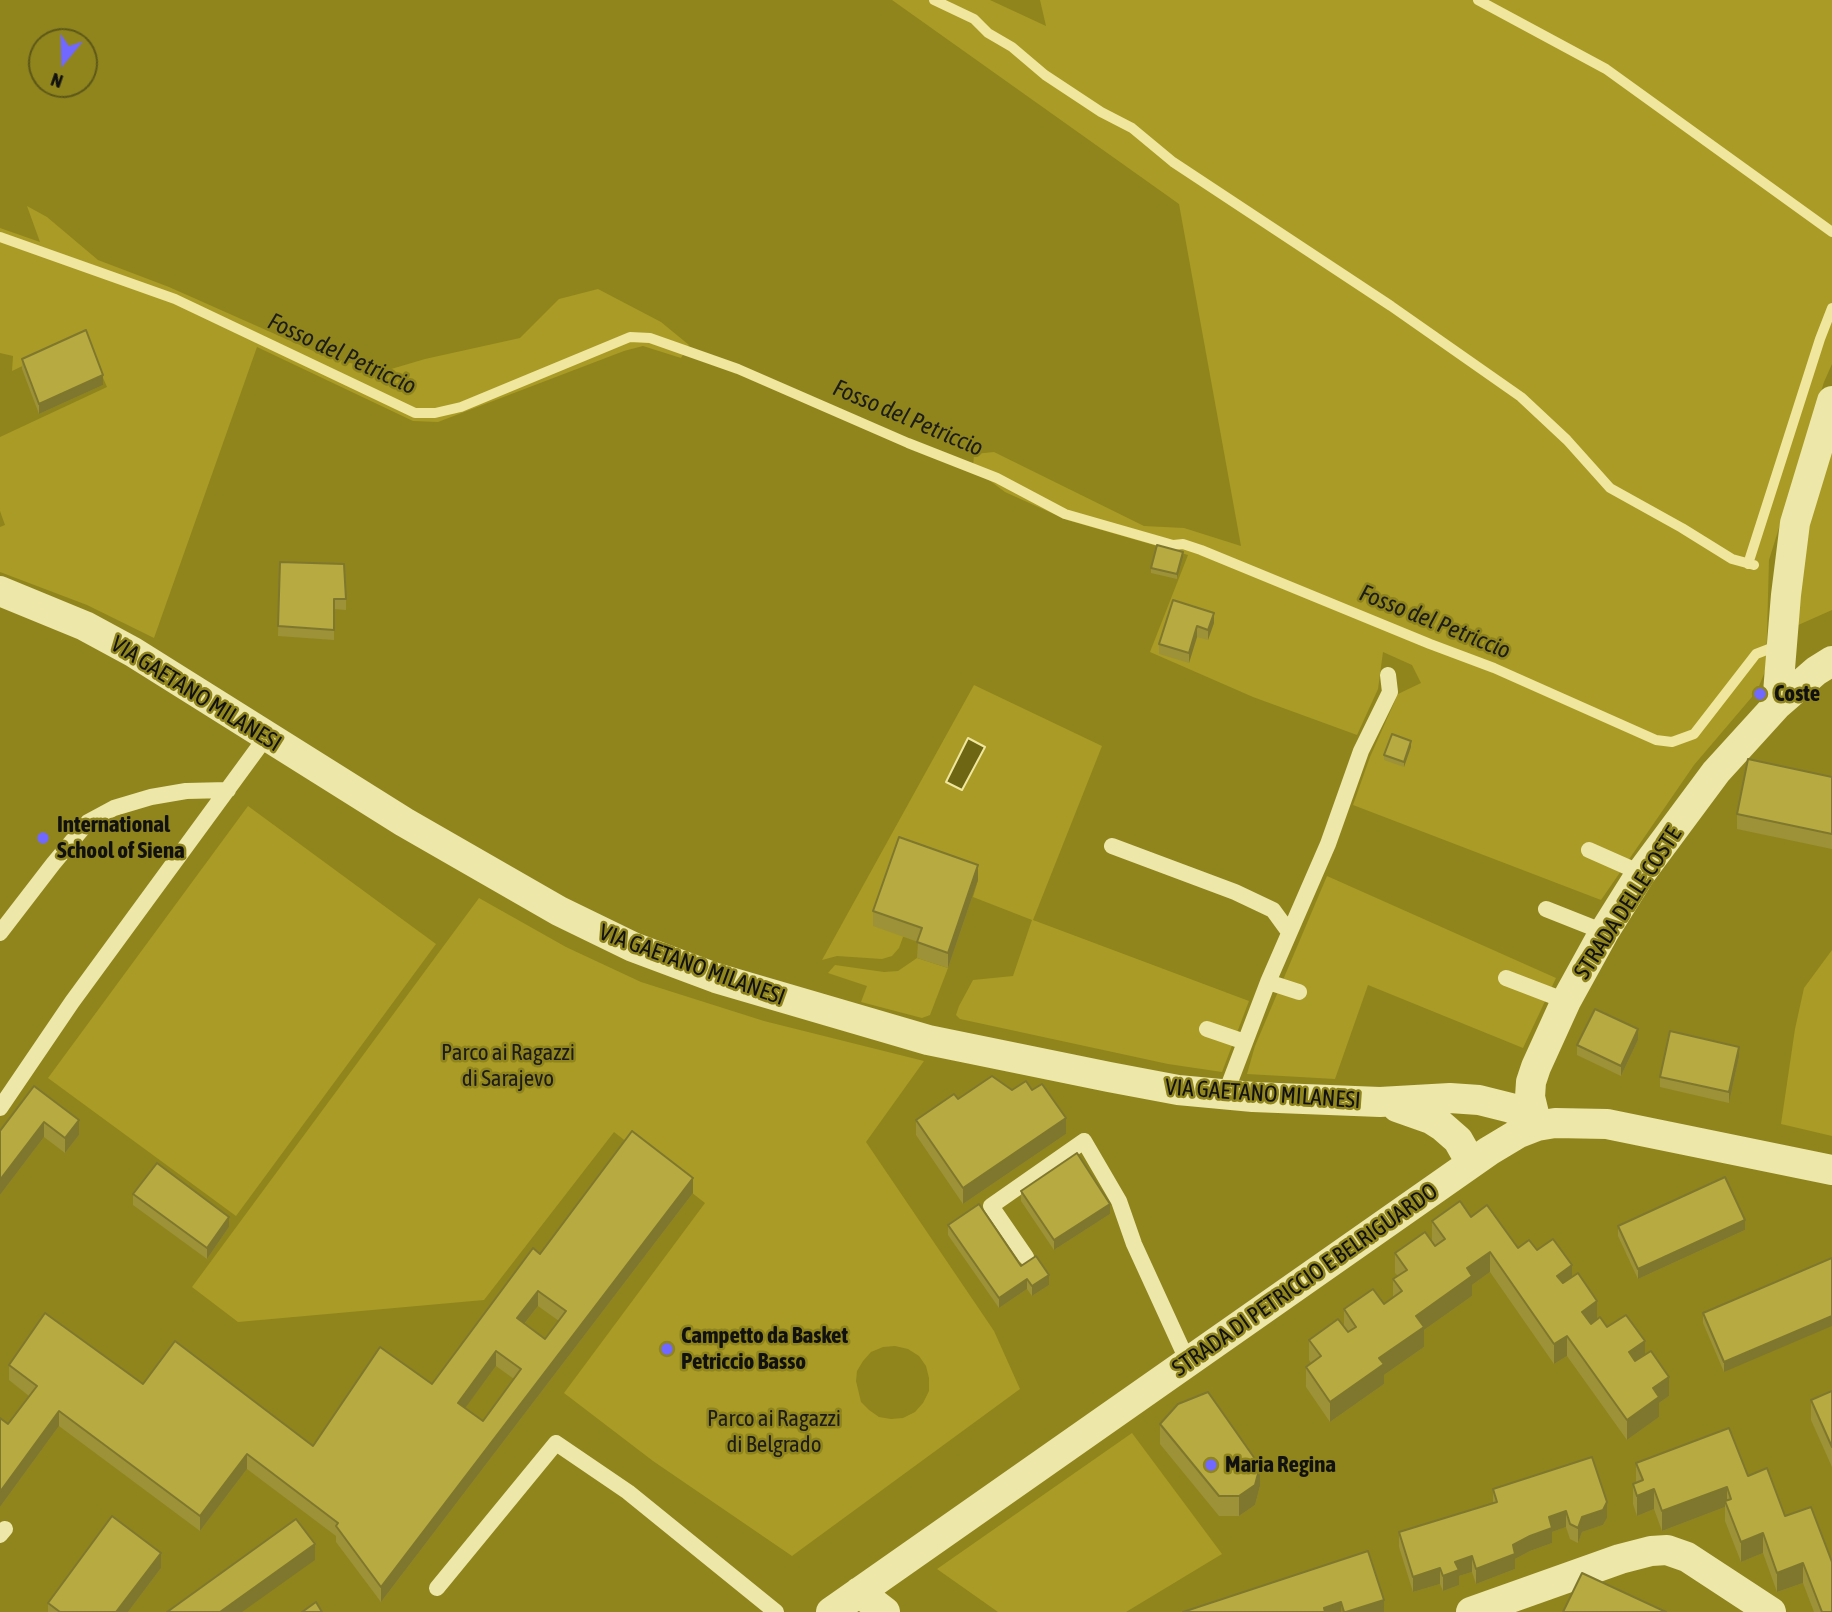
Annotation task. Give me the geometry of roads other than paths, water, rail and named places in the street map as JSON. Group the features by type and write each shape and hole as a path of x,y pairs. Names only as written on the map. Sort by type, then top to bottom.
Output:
{"street":[{"path":"1777,705 1795,523 1832,401"},
{"name":"VIA GAETANO MILANESI","path":"0,591 112,640 404,822 559,911 615,939 748,988 928,1040 1178,1090 1225,1095 1380,1102 1450,1098 1479,1100 1511,1108 1537,1126"},
{"name":"STRADA DELLE COSTE","path":"1537,1126 1532,1112 1531,1083 1566,1001 1641,873 1716,772 1777,705 1816,671 1832,662"},
{"name":"VIA GAETANO MILANESI","path":"1380,1102 1417,1114 1442,1126 1458,1140 1471,1163"},
{"name":"STRADA DI PETRICCIO E BELRIGUARDO","path":"831,1612 1471,1163 1503,1142 1537,1126 1569,1122 1606,1124 1832,1170"},
{"path":"1471,1612 1620,1559 1667,1550 1687,1557 1771,1612"},
{"path":"859,1592 885,1612"}],"lane":[{"path":"1225,1095 1268,982 1328,844 1361,751 1390,692 1388,675"},
{"path":"0,1108 80,991 266,737"},
{"path":"0,933 52,864 88,822 114,808 150,797 186,791 228,790"},
{"path":"1112,846 1235,892 1273,910 1289,932"},
{"path":"1589,850 1641,873"},
{"path":"1546,909 1604,932"},
{"path":"1506,978 1566,1001"},
{"path":"1268,982 1299,992"},
{"path":"1208,1029 1245,1042"},
{"path":"1026,1257 991,1206 1084,1141 1119,1201 1134,1244 1188,1362"},
{"path":"437,1588 555,1443 628,1492 776,1612"}],"waterway":[{"path":"934,0 974,19 988,33 1012,47 1045,75 1101,112 1132,128 1173,162 1391,306 1521,397 1567,440 1610,488 1732,559 1754,565"},
{"path":"1478,0 1606,69 1832,232"},
{"name":"Fosso del Petriccio","path":"0,237 175,299 415,413 435,413 461,407 630,337 650,338 738,369 908,443 997,478 1065,514 1173,545 1183,544 1201,550 1494,668 1656,740 1672,742 1694,734 1756,654 1769,649"},
{"path":"1748,564 1832,308"}],"place":[{"name":"Coste","path":"1760,694"},
{"name":"International School of Siena","path":"43,838"},
{"name":"Campetto da Basket Petriccio Basso","path":"667,1349"},
{"name":"Maria Regina","path":"1211,1465"}],"park label":[{"name":"Parco ai Ragazzi di Sarajevo","path":"508,1066"},
{"name":"Parco ai Ragazzi di Belgrado","path":"774,1432"}]}
